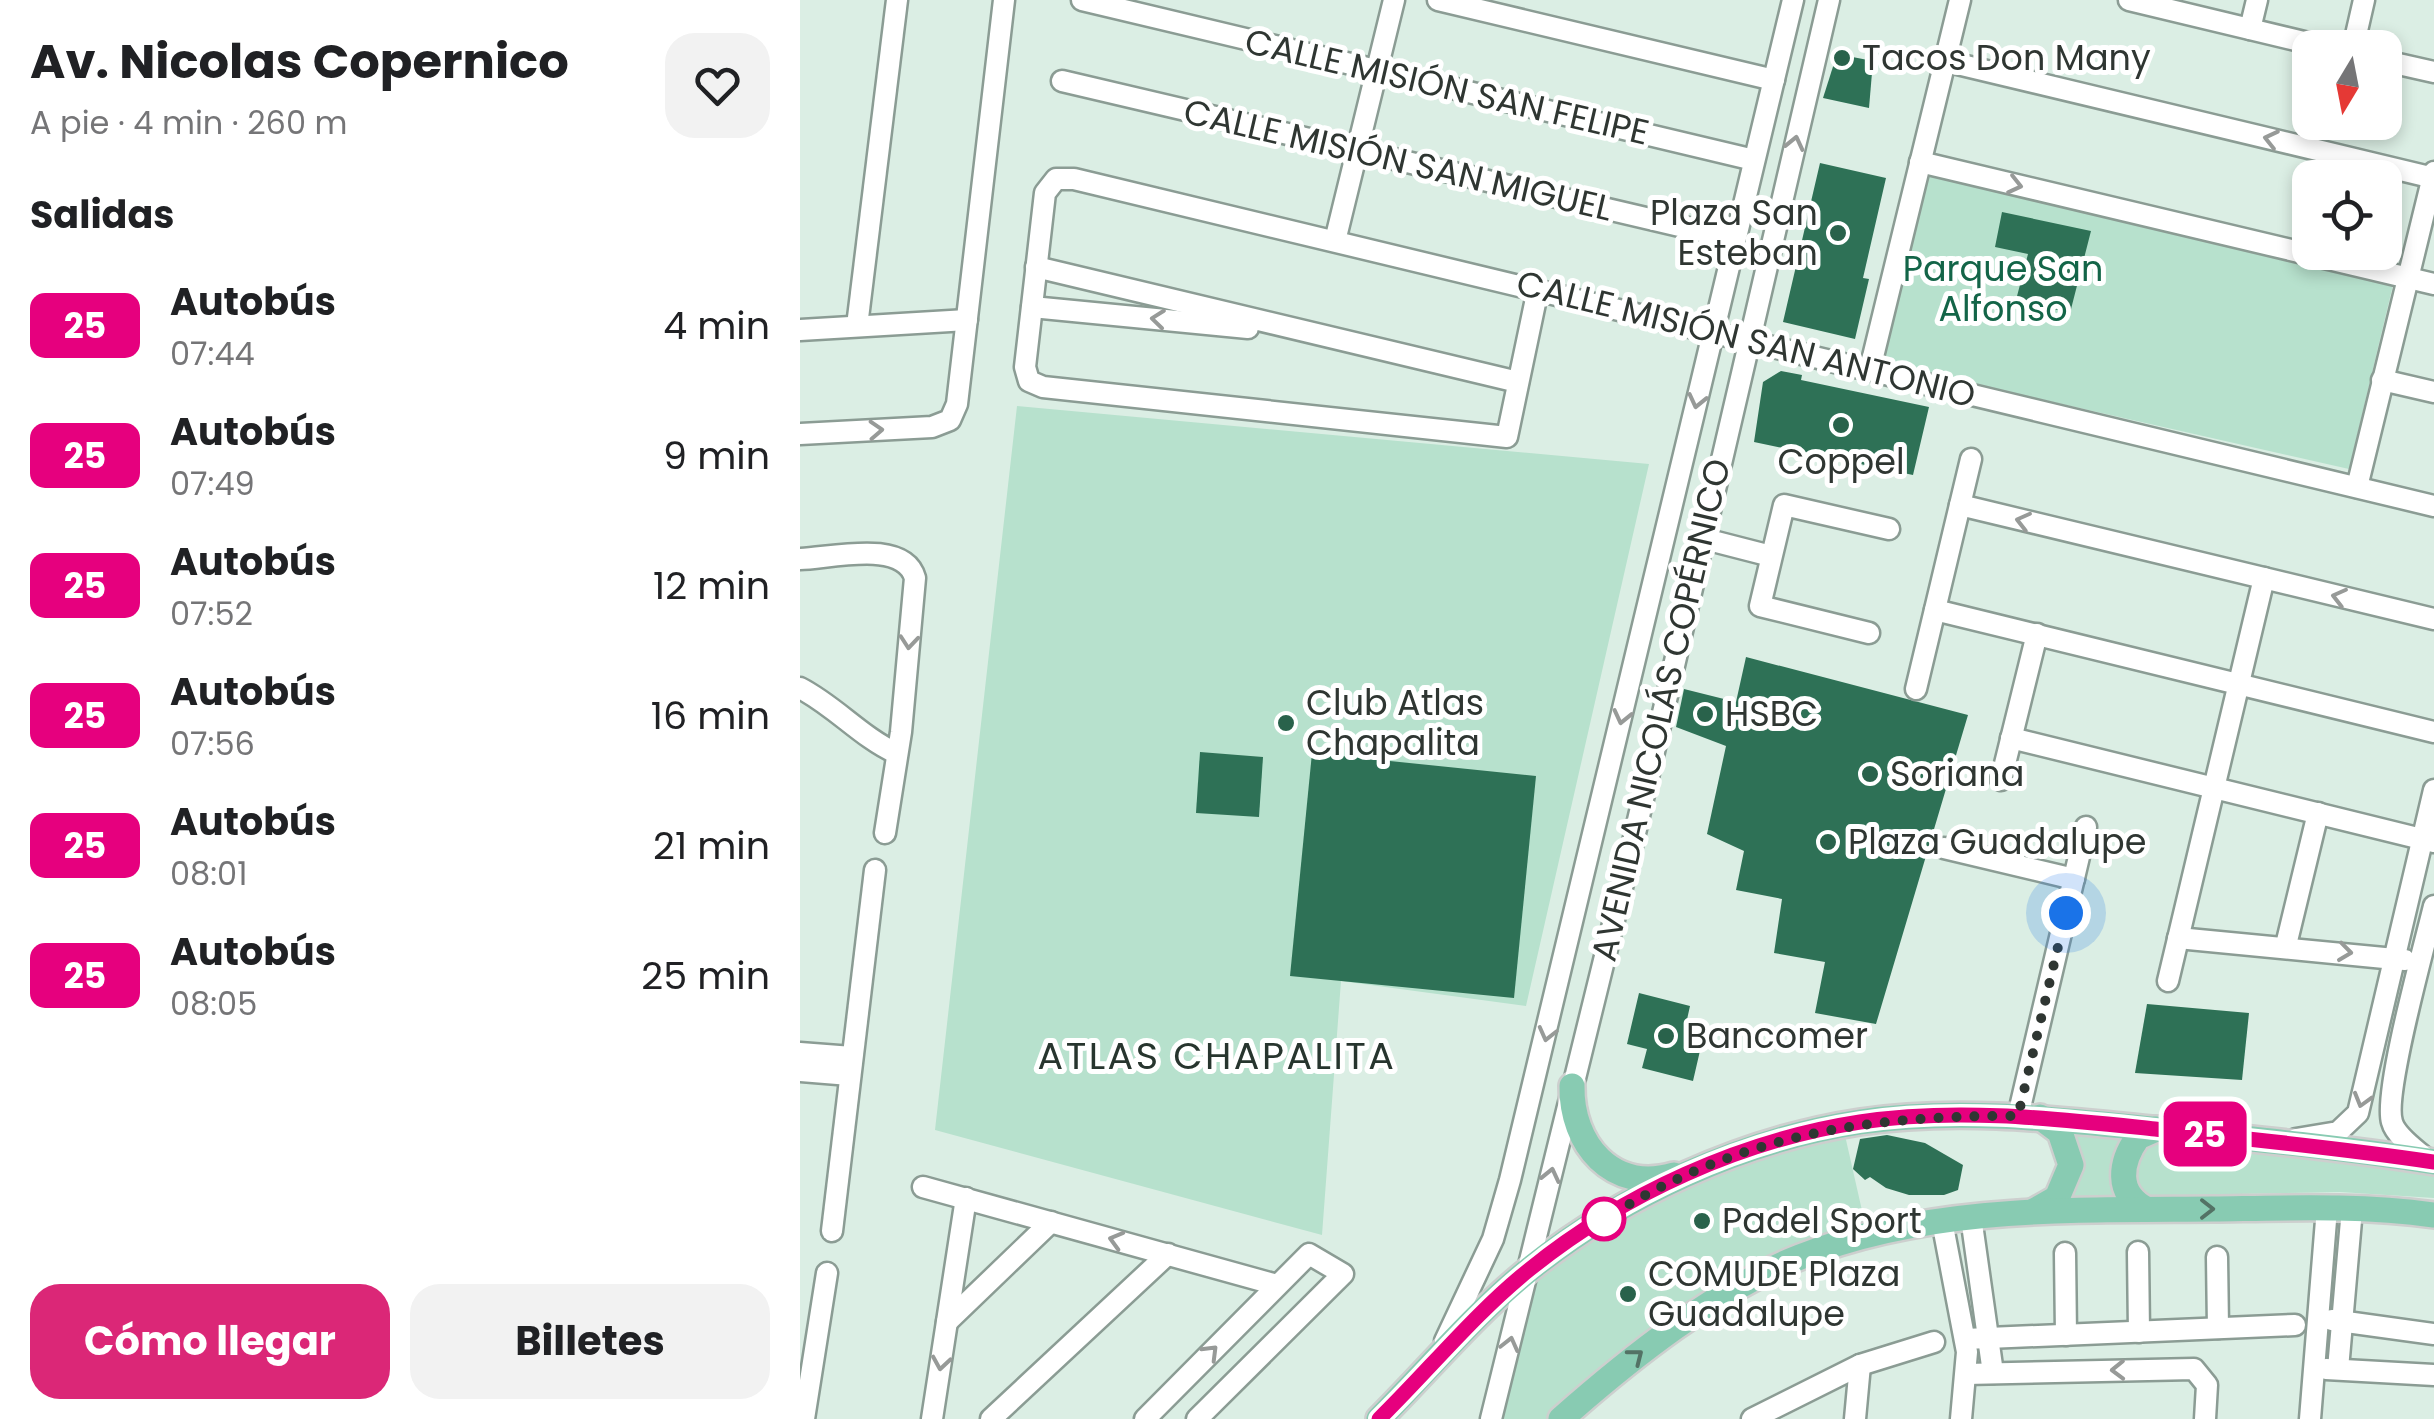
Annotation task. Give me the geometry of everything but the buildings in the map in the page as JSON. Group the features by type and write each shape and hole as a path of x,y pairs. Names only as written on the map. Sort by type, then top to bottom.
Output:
{"main road":[{"path":"1572,1086 1579,1133 1605,1166 1652,1178 1698,1168 1785,1139 1862,1122 2029,1116 2284,1141 2432,1162"},
{"path":"2029,1116 2060,1132 2071,1165 2057,1198 2029,1214"},
{"path":"2146,1209 2131,1202 2124,1187 2124,1166 2138,1137 2156,1129"},
{"path":"1379,1419 1529,1270 1627,1204 1698,1168"},
{"path":"1561,1419 1683,1320 1794,1259 1869,1233 1971,1217 2146,1209 2339,1208 2434,1215"}],"street":[{"path":"857,326 898,0"},
{"path":"800,434 932,426 950,420 957,404 1004,0"},
{"name":"CALLE MISIÓN SAN FELIPE","path":"1082,0 1754,160"},
{"path":"1334,241 1394,0"},
{"path":"1438,0 1774,80"},
{"name":"AVENIDA NICOLÁS COPÉRNICO","path":"1416,1382 1448,1338 1493,1239 1564,968 1793,0"},
{"name":"AVENIDA NICOLÁS COPÉRNICO","path":"1491,1419 1829,0"},
{"path":"1870,369 1960,0"},
{"path":"2250,29 2257,0"},
{"path":"2356,30 2364,0"},
{"path":"2143,2 2292,39"},
{"path":"1945,60 2434,176 2357,487"},
{"path":"2402,65 2434,72"},
{"name":"CALLE MISIÓN SAN MIGUEL","path":"1062,81 1735,239"},
{"path":"1920,162 2434,284"},
{"name":"CALLE MISIÓN SAN ANTONIO","path":"1036,266 1045,193 1056,179 1074,179 2434,506"},
{"path":"1518,382 1036,266 1025,367 1029,382 1043,388 1507,437 1538,289"},
{"path":"1032,307 1325,336"},
{"path":"800,330 967,320"},
{"path":"2382,380 2434,392"},
{"path":"1916,689 1972,459"},
{"path":"1869,632 1760,606 1784,505 1889,529"},
{"path":"1960,506 2434,620"},
{"path":"1701,538 1772,556"},
{"path":"800,559 894,555 912,568 915,578 885,833"},
{"path":"2168,981 2264,578"},
{"path":"1935,610 2434,733 2434,744"},
{"path":"2001,780 2036,634"},
{"path":"800,688 826,701 873,742 896,753"},
{"path":"2012,738 2428,841"},
{"path":"2284,1141 2338,1132 2355,1119 2428,841 2434,790"},
{"path":"2286,945 2318,813"},
{"path":"2029,1116 2086,827"},
{"path":"1944,848 2074,880"},
{"path":"832,1231 875,870"},
{"path":"2432,1162 2391,1120 2402,1040 2427,964 2434,906"},
{"path":"2178,938 2286,945 2427,964"},
{"path":"1564,968 1576,992 1594,995"},
{"path":"2379,1035 2402,1040"},
{"path":"800,1053 851,1066"},
{"path":"800,1071 851,1066"},
{"path":"923,1187 1278,1285"},
{"path":"932,1419 966,1198"},
{"path":"2310,1419 2318,1318 2339,1208"},
{"path":"2338,1370 2342,1322 2339,1208"},
{"path":"1971,1217 1993,1373"},
{"path":"947,1322 1051,1222"},
{"path":"1942,1222 1965,1339 1962,1419"},
{"path":"2138,1252 2139,1332"},
{"path":"991,1419 1168,1254"},
{"path":"1146,1419 1309,1254 1343,1274 1197,1419"},
{"path":"2065,1254 2066,1335"},
{"path":"2217,1257 2218,1328"},
{"path":"804,1419 828,1273"},
{"path":"2318,1318 2434,1334"},
{"path":"1965,1339 2295,1325"},
{"path":"1752,1419 1860,1365 1934,1342"},
{"path":"1850,1418 1860,1365"},
{"path":"1966,1374 2194,1369 2207,1385 2204,1419"},
{"path":"2314,1370 2434,1375"}],"green space":[{"name":"Parque San Alfonso","path":"1930,170 2292,260 2292,270 2333,270 2393,285 2349,469 1881,363"},
{"name":"Club Atlas Chapalita","path":"1017,406 1649,464 1526,1006 1341,981 1322,1235 935,1130"},
{"path":"2070,1130 2130,1135 2120,1199 2070,1199 2079,1165"},
{"name":"COMUDE Plaza Guadalupe","path":"1844,1131 1868,1237 1683,1318 1560,1419 1493,1419 1531,1270 1699,1168"},
{"path":"2160,1137 2238,1151 2434,1172 2434,1198 2340,1192 2144,1196 2133,1185 2132,1158"}],"bus line":[{"name":"25","path":"1379,1419 1529,1270 1627,1204 1698,1168 1785,1139 1862,1122 1955,1116 2040,1117 2284,1141 2434,1162"}],"place":[{"name":"Tacos Don Many","path":"1842,58"},
{"name":"Plaza San Esteban","path":"1838,233"},
{"name":"Coppel","path":"1841,425"},
{"name":"HSBC","path":"1705,714"},
{"name":"Club Atlas Chapalita","path":"1286,723"},
{"name":"Soriana","path":"1870,774"},
{"name":"Plaza Guadalupe","path":"1828,842"},
{"name":"Bancomer","path":"1666,1036"},
{"name":"Padel Sport","path":"1702,1221"},
{"name":"COMUDE Plaza Guadalupe","path":"1628,1294"}],"district":[{"name":"ATLAS CHAPALITA","path":"1217,1056"}],"route":[{"path":"1604,1219 1594,1226 1627,1204 1698,1168 1785,1139 1862,1122 2018,1116 2066,913"}]}
